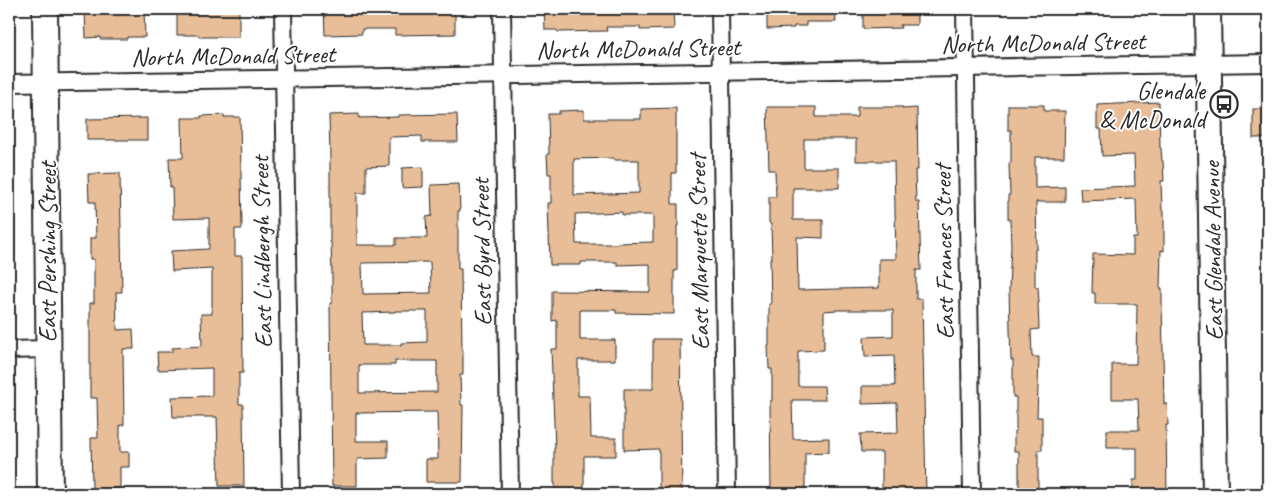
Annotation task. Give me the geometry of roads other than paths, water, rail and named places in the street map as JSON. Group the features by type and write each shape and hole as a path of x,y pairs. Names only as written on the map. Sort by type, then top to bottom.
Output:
{"street":[{"name":"East Pershing Street","path":"45,9 50,494"},
{"name":"East Lindbergh Street","path":"283,9 290,494"},
{"name":"East Byrd Street","path":"502,9 510,494"},
{"name":"East Marquette Street","path":"720,9 726,494"},
{"name":"East Frances Street","path":"965,9 972,494"},
{"name":"East Glendale Avenue","path":"1208,9 1214,494"},
{"name":"North McDonald Street","path":"9,83 1268,63"},
{"path":"9,350 48,349"}],"place":[{"name":"Glendale & McDonald","path":"1224,104"}]}
